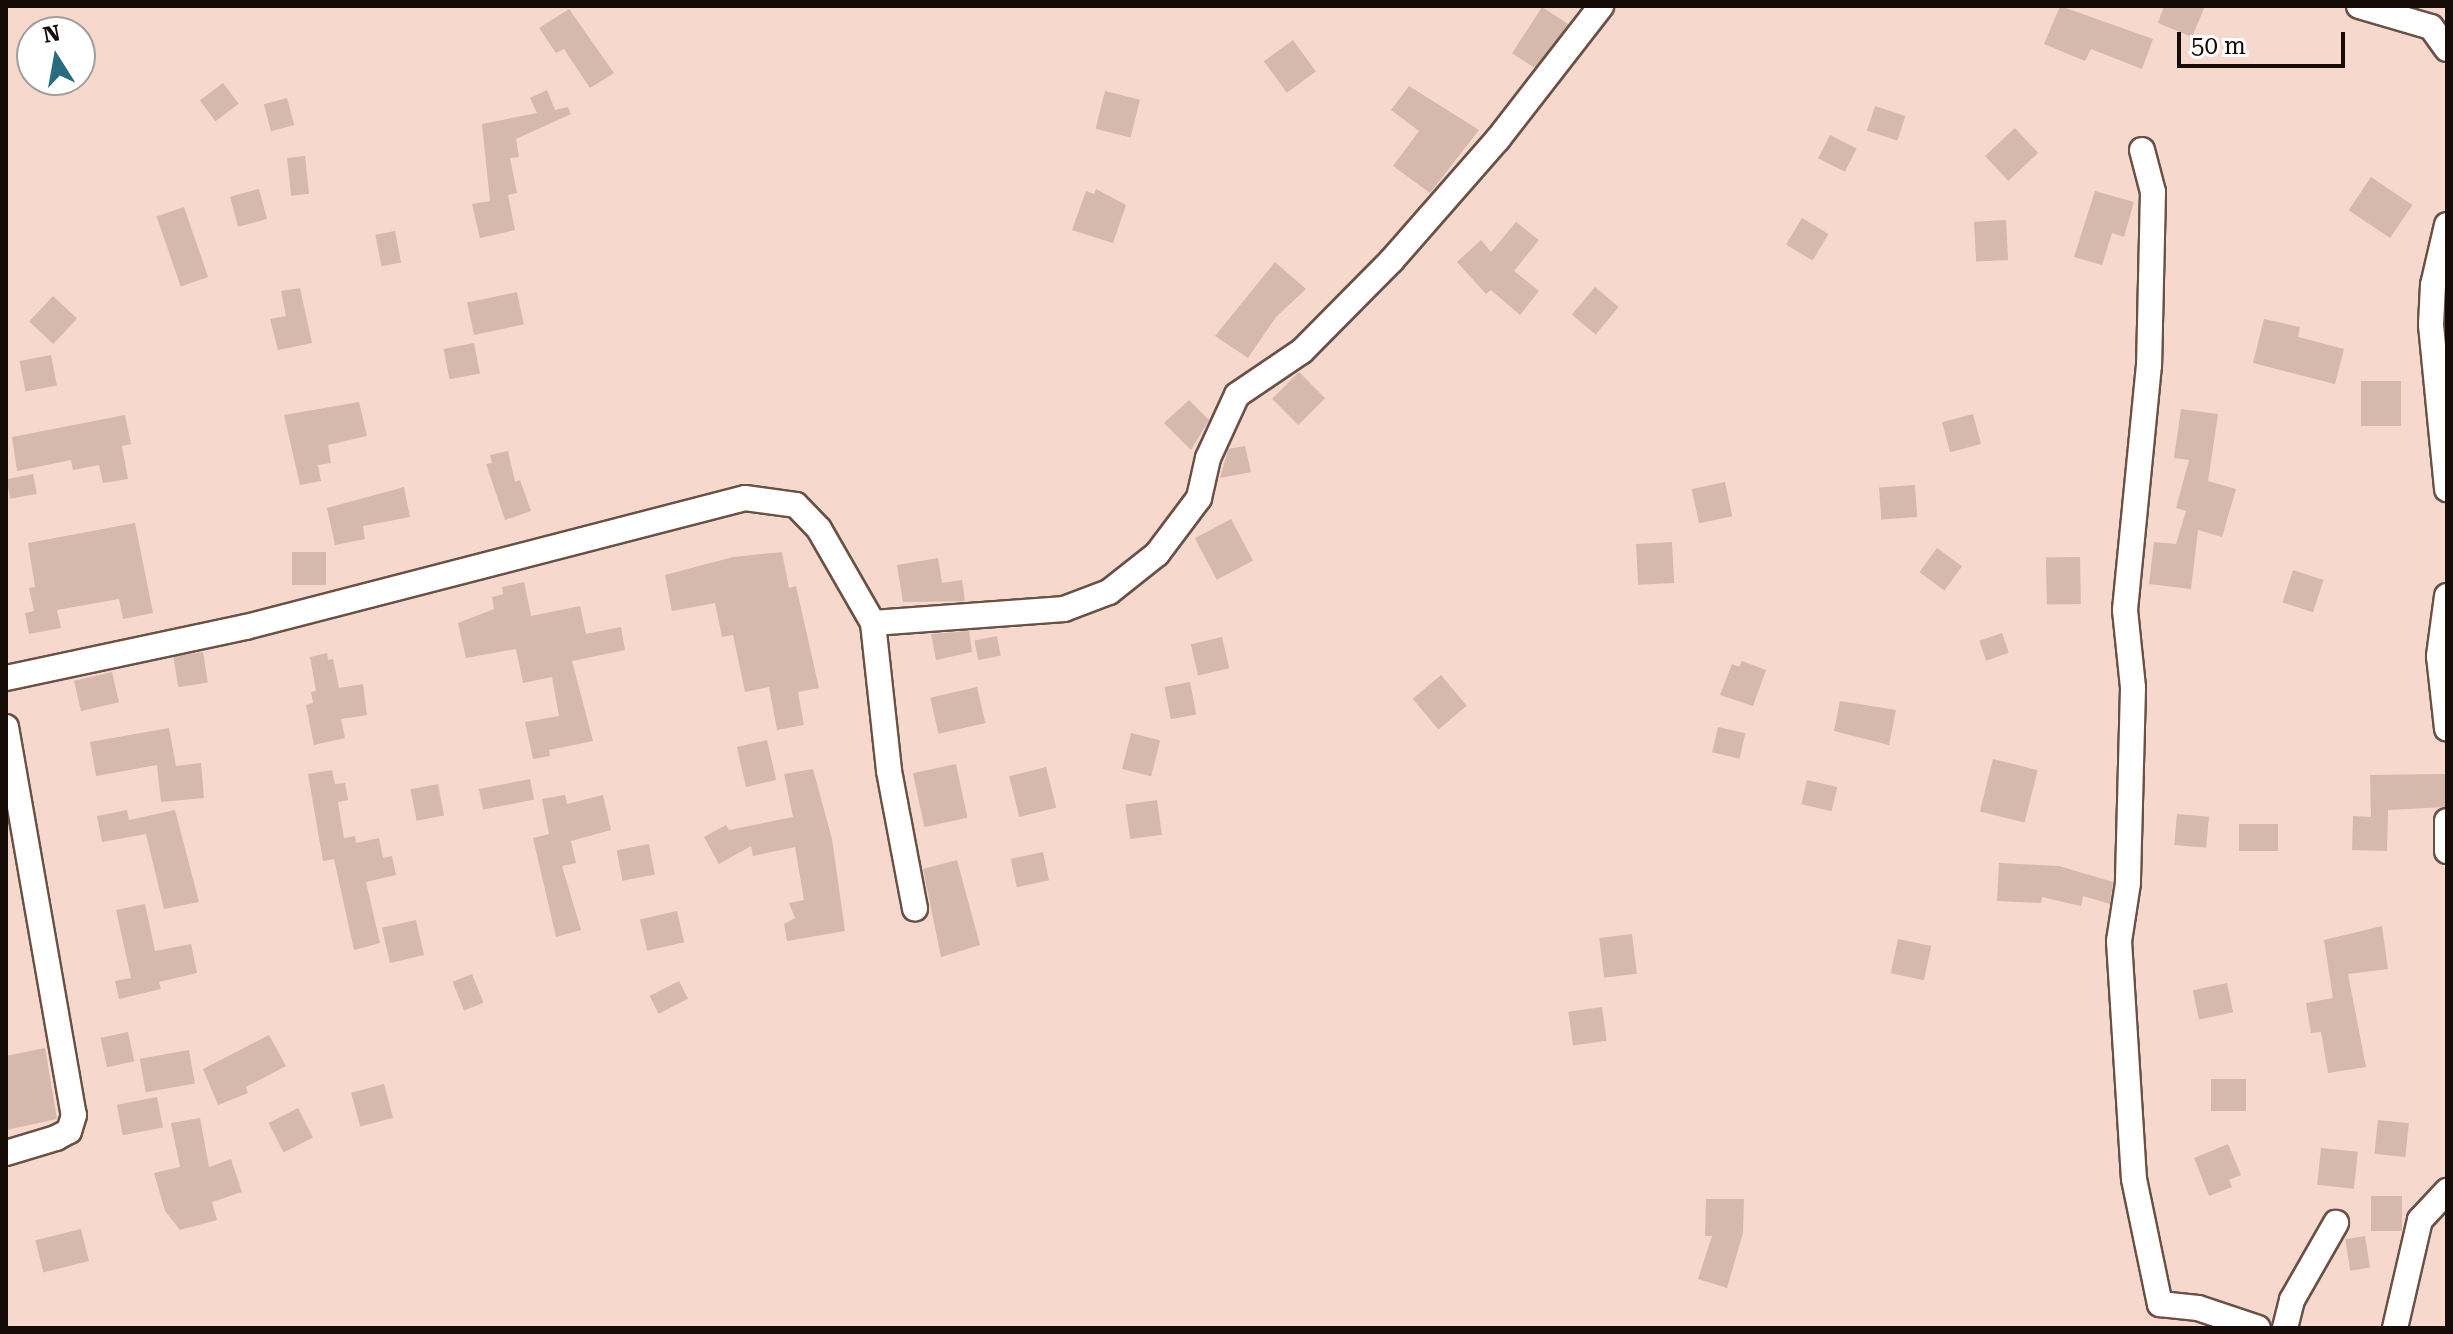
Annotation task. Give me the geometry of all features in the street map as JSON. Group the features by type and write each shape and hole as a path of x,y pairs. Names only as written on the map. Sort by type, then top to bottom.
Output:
{"street":[{"path":"873,623 1064,609 1109,592 1157,554 1199,498 1208,458 1237,395 1302,351 1392,260 1498,139 1601,6"},
{"path":"2359,6 2431,27 2447,49"},
{"path":"2142,150 2153,192 2149,365 2125,610 2133,688 2128,883 2119,941 2134,1179 2160,1304 2198,1308 2258,1328"},
{"path":"2447,225 2433,285 2431,325 2447,489"},
{"path":"6,678 246,627 745,498 796,505 819,529 873,623 887,756 915,909"},
{"path":"2447,596 2439,656 2447,729"},
{"path":"6,727 74,1115 69,1131 6,1153"},
{"path":"2447,821 2447,851"},
{"path":"2395,1328 2420,1220 2447,1191"},
{"path":"2285,1328 2292,1300 2336,1223"}],"building":[{"path":"2060,6 2153,39 2142,69 2091,49 2085,61 2044,44"},
{"path":"2164,6 2205,6 2192,37 2158,23"},
{"path":"1542,7 1568,24 1538,70 1512,53"},
{"path":"569,9 614,73 590,88 564,49 556,53 539,28"},
{"path":"1293,40 1316,72 1287,93 1264,61"},
{"path":"223,83 239,104 215,121 200,100"},
{"path":"1409,86 1479,130 1430,193 1393,166 1419,131 1391,110"},
{"path":"547,90 555,110 568,107 571,114 516,139 519,157 510,158 517,193 508,195 515,230 480,238 472,204 490,201 482,124 537,113 530,98"},
{"path":"1105,91 1140,100 1130,138 1096,129"},
{"path":"287,98 294,125 271,131 264,104"},
{"path":"1875,106 1905,116 1897,141 1867,131"},
{"path":"2015,128 2038,153 2008,181 1985,156"},
{"path":"1830,135 1857,149 1845,172 1818,158"},
{"path":"305,156 309,194 291,196 287,158"},
{"path":"2371,177 2412,205 2390,238 2349,210"},
{"path":"259,189 267,219 238,227 230,197"},
{"path":"1096,189 1126,205 1113,243 1072,230 1086,191 1094,194"},
{"path":"2095,191 2134,202 2124,237 2112,233 2102,265 2074,257"},
{"path":"184,207 208,277 181,286 157,216"},
{"path":"1802,218 1829,234 1813,261 1786,245"},
{"path":"2006,220 2008,260 1976,262 1974,222"},
{"path":"1516,222 1539,240 1514,271 1539,291 1520,315 1491,290 1486,294 1457,262 1481,240 1491,252"},
{"path":"395,231 401,262 381,266 375,235"},
{"path":"1275,262 1306,289 1276,317 1248,358 1215,336"},
{"path":"1595,287 1619,307 1596,335 1572,315"},
{"path":"300,288 312,343 278,350 270,319 286,316 281,291"},
{"path":"517,292 524,324 474,335 467,303"},
{"path":"53,296 77,319 53,344 29,322"},
{"path":"2264,319 2300,327 2298,337 2344,349 2335,384 2253,363"},
{"path":"474,343 480,373 449,379 444,349"},
{"path":"51,355 57,385 26,392 20,361"},
{"path":"1299,372 1325,398 1298,425 1272,399"},
{"path":"2361,381 2401,381 2401,426 2361,426"},
{"path":"1189,400 1209,420 1191,450 1164,423"},
{"path":"359,402 367,436 328,445 331,463 318,465 321,481 300,485 284,415"},
{"path":"2181,409 2218,414 2208,481 2236,489 2222,537 2198,530 2191,589 2149,584 2154,542 2176,544 2186,511 2176,508 2189,460 2174,458"},
{"path":"1973,414 1981,444 1950,452 1942,422"},
{"path":"125,415 131,444 122,446 128,479 103,483 99,465 73,470 71,460 17,471 12,437"},
{"path":"1245,446 1251,472 1220,478 1228,449"},
{"path":"508,451 515,482 520,480 531,511 505,520 486,464 492,463 490,455"},
{"path":"33,474 37,494 10,499 6,479"},
{"path":"1725,482 1732,516 1699,523 1692,489"},
{"path":"1915,485 1917,517 1881,519 1879,488"},
{"path":"404,487 410,517 363,526 365,539 335,545 327,508"},
{"path":"1231,519 1253,560 1217,580 1195,538"},
{"path":"135,523 153,613 123,619 119,599 57,610 61,628 29,634 25,613 34,611 29,588 35,587 28,543"},
{"path":"1672,542 1674,583 1638,585 1636,544"},
{"path":"1937,548 1962,566 1944,590 1919,572"},
{"path":"292,552 326,552 326,585 292,585"},
{"path":"782,552 789,588 796,586 819,688 798,692 804,725 777,730 769,687 745,692 733,635 722,637 715,603 672,611 665,575 733,557"},
{"path":"2080,557 2081,604 2047,605 2046,558"},
{"path":"938,558 942,583 962,580 965,601 903,602 897,565"},
{"path":"2293,570 2323,580 2313,612 2282,602"},
{"path":"524,582 531,616 580,606 586,634 621,627 625,650 572,661 593,741 549,750 550,756 533,759 525,722 559,716 552,677 523,683 516,649 466,658 458,623 494,609 492,597 503,594 502,587"},
{"path":"969,631 972,652 936,660 931,634"},
{"path":"2002,633 2009,653 1986,661 1979,641"},
{"path":"997,636 1001,656 978,660 974,640"},
{"path":"1222,637 1229,668 1198,675 1191,644"},
{"path":"203,652 208,683 178,687 173,657"},
{"path":"327,653 328,660 333,659 339,688 363,684 367,715 341,719 345,738 314,745 306,705 313,703 311,692 316,691 310,657"},
{"path":"1742,661 1766,670 1753,706 1720,695 1732,664 1739,667"},
{"path":"112,672 119,702 81,711 74,681"},
{"path":"1441,675 1467,706 1438,729 1413,699"},
{"path":"1190,682 1196,714 1171,719 1164,687"},
{"path":"977,687 985,723 939,734 930,698"},
{"path":"1840,701 1896,710 1889,745 1834,731"},
{"path":"1718,727 1745,733 1739,759 1712,752"},
{"path":"169,728 176,766 201,763 204,798 161,802 157,765 96,776 90,742"},
{"path":"1131,733 1160,740 1151,776 1122,769"},
{"path":"767,740 776,780 746,787 737,747"},
{"path":"1993,759 2038,770 2025,823 1980,811"},
{"path":"956,764 967,818 924,827 913,773"},
{"path":"1046,767 1056,808 1019,817 1009,776"},
{"path":"813,769 832,839 845,931 787,941 784,924 795,918 789,903 804,900 795,847 753,856 751,846 719,864 704,837 726,825 729,830 793,817 784,774"},
{"path":"332,770 335,784 345,783 348,800 338,802 344,838 355,836 356,843 379,838 383,858 392,856 396,875 366,882 380,943 354,950 334,859 323,861 308,774"},
{"path":"2445,774 2445,807 2388,810 2387,851 2352,850 2353,816 2371,817 2370,775"},
{"path":"530,779 534,800 483,810 479,789"},
{"path":"1807,780 1837,787 1832,811 1801,804"},
{"path":"438,784 444,815 417,821 411,789"},
{"path":"565,795 567,804 603,795 611,830 571,841 576,863 562,866 581,930 556,937 533,838 549,834 542,799"},
{"path":"1157,800 1162,835 1130,839 1125,804"},
{"path":"127,810 129,820 175,810 199,902 164,909 146,834 102,842 97,816"},
{"path":"2177,814 2209,817 2206,848 2174,845"},
{"path":"2239,824 2278,824 2278,851 2239,851"},
{"path":"649,844 655,874 623,881 617,850"},
{"path":"1043,852 1049,880 1017,887 1011,859"},
{"path":"957,860 980,945 941,957 923,869"},
{"path":"1999,863 2059,866 2113,882 2110,904 2083,896 2081,906 2042,897 2041,903 1997,901"},
{"path":"145,904 155,951 191,944 197,973 159,982 161,989 119,999 115,981 131,978 116,910"},
{"path":"677,911 684,942 647,951 640,920"},
{"path":"416,920 424,955 390,963 382,928"},
{"path":"2382,926 2388,969 2348,974 2366,1067 2328,1073 2321,1032 2311,1033 2306,1003 2333,998 2324,940"},
{"path":"1632,934 1637,974 1604,978 1599,938"},
{"path":"1898,939 1931,946 1924,980 1891,973"},
{"path":"472,974 484,1003 464,1011 453,982"},
{"path":"679,981 688,999 659,1014 650,996"},
{"path":"2227,983 2233,1012 2199,1020 2193,990"},
{"path":"1602,1007 1607,1041 1573,1045 1568,1012"},
{"path":"128,1032 134,1061 107,1067 101,1038"},
{"path":"269,1035 286,1066 246,1087 248,1093 218,1105 203,1069"},
{"path":"45,1048 57,1119 6,1130 6,1056"},
{"path":"189,1050 195,1083 146,1092 140,1059"},
{"path":"2211,1079 2246,1079 2246,1111 2211,1111"},
{"path":"384,1084 393,1118 360,1127 351,1093"},
{"path":"157,1097 163,1127 123,1135 117,1105"},
{"path":"298,1108 313,1137 284,1152 269,1123"},
{"path":"200,1118 209,1167 231,1159 242,1192 212,1202 217,1220 180,1230 165,1211 154,1173 180,1167 171,1123"},
{"path":"2378,1120 2409,1123 2405,1157 2374,1154"},
{"path":"2228,1144 2241,1175 2229,1180 2232,1187 2209,1196 2194,1158"},
{"path":"2321,1148 2358,1152 2354,1189 2317,1185"},
{"path":"2371,1196 2402,1196 2402,1231 2371,1231"},
{"path":"1706,1199 1744,1199 1743,1233 1727,1288 1698,1279 1712,1236 1705,1236"},
{"path":"81,1229 89,1261 43,1272 35,1240"},
{"path":"2365,1236 2370,1268 2350,1271 2345,1239"}]}
